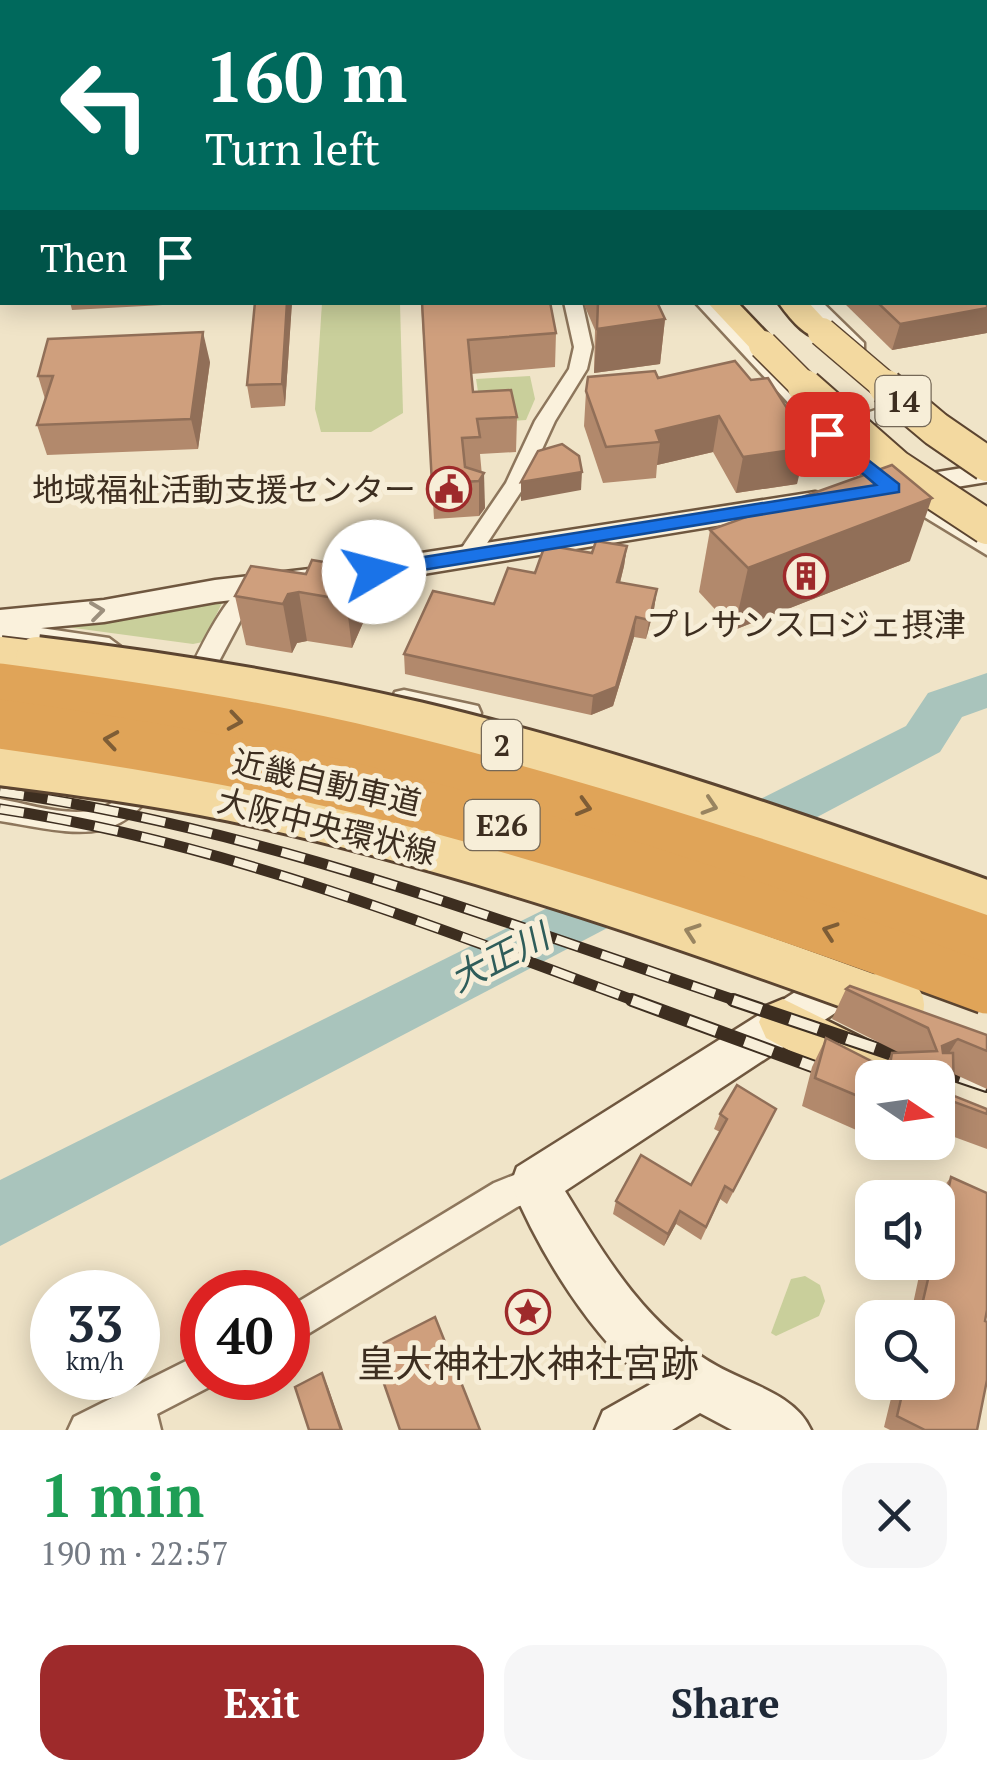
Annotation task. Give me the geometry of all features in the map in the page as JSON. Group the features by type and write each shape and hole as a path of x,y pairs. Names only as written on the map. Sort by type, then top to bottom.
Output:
{"highway":[{"name":"近畿自動車道","path":"0,688 81,696 276,728 462,772 652,826 987,941"},
{"name":"近畿自動車道","path":"0,724 260,764 438,806 636,865 854,938 987,989"}],"main road":[{"name":"14","path":"724,305 822,406 906,475 987,527"},
{"name":"14","path":"817,317 936,429 987,464"},
{"name":"2","path":"0,654 101,665 292,696 476,737 699,803 987,899"},
{"name":"大阪中央環状線","path":"0,764 68,771 257,806 442,854 594,898 944,1023"},
{"path":"783,1022 856,1060"}],"street":[{"path":"466,558 516,484 545,422 578,370 583,347 575,305"},
{"path":"705,305 827,434 892,488 987,548"},
{"path":"817,317 987,449"},
{"path":"827,434 924,400"},
{"path":"0,621 466,558 987,473"},
{"path":"0,810 104,823 125,812 142,790 236,607 253,589"},
{"path":"0,630 206,662 469,713"},
{"path":"310,1315 506,1195 534,1184 783,1022 987,899"},
{"path":"534,1184 628,1326 650,1352 698,1385 784,1430"},
{"path":"622,1430 698,1385"},
{"path":"87,1430 139,1418 180,1387"}],"green space":[{"path":"322,305 400,305 403,413 371,432 321,432 315,409"},
{"path":"530,376 535,399 526,420 483,423 476,379"},
{"path":"216,599 222,603 203,642 193,644 59,626"},
{"path":"805,1276 820,1285 825,1301 819,1316 776,1336 771,1333 791,1279"}],"building":[{"path":"255,305 287,305 282,384 247,385"},
{"path":"422,305 551,305 556,333 468,340 473,392 511,390 517,417 477,419 480,437 462,438 465,467 484,473 479,481 432,484"},
{"path":"598,305 658,305 665,319 597,329"},
{"path":"880,305 987,305 987,308 900,324"},
{"path":"203,332 191,419 37,425 53,376 38,376 48,339"},
{"path":"735,361 751,380 768,378 802,432 796,433 806,448 743,457 719,416 656,431 660,442 606,447 586,391 588,377 655,371 658,378"},
{"path":"562,444 579,456 582,472 521,482 538,451"},
{"path":"892,465 932,498 748,568 710,530"},
{"path":"596,541 627,546 617,582 657,589 649,620 636,617 616,687 593,696 404,654 433,591 494,604 508,568 535,573 545,545 592,553"},
{"path":"312,560 360,568 346,600 299,592 288,594 283,604 235,596 251,566 306,574"},
{"path":"850,986 987,1035 987,1051 958,1039 942,1046 943,1053 953,1053 953,1060 891,1060 892,1053 937,1051 928,1028 846,989"},
{"path":"826,1038 869,1060 855,1060 855,1095 815,1078"},
{"path":"737,1085 776,1109 733,1191 725,1186 706,1227 680,1211 668,1234 616,1201 641,1155 691,1185 727,1119 720,1114"},
{"path":"955,1096 987,1109 987,1114 955,1102"},
{"path":"951,1177 987,1193 987,1380 977,1430 925,1430 897,1416 901,1400 955,1400 955,1300 923,1300 928,1280 955,1280 955,1180"},
{"path":"435,1317 480,1430 400,1430 372,1349"},
{"path":"322,1373 341,1430 309,1430 299,1400 310,1400 310,1379"}],"waterway":[{"name":"大正川","path":"731,838 923,739 945,705 987,690"},
{"name":"大正川","path":"0,1214 636,887"}],"railway":[{"path":"0,792 95,808 283,852 467,909 740,1002"},
{"path":"0,809 164,842 244,864 403,916 638,1002"},
{"path":"632,1000 855,1082"},
{"path":"733,1000 987,1086"}],"place":[{"name":"地域福祉活動支援センター","path":"449,489"},
{"name":"プレサンスロジェ摂津","path":"806,576"},
{"name":"皇大神社水神社宮跡","path":"528,1312"}],"route":[{"path":"374,572 892,488 827,434"}]}
